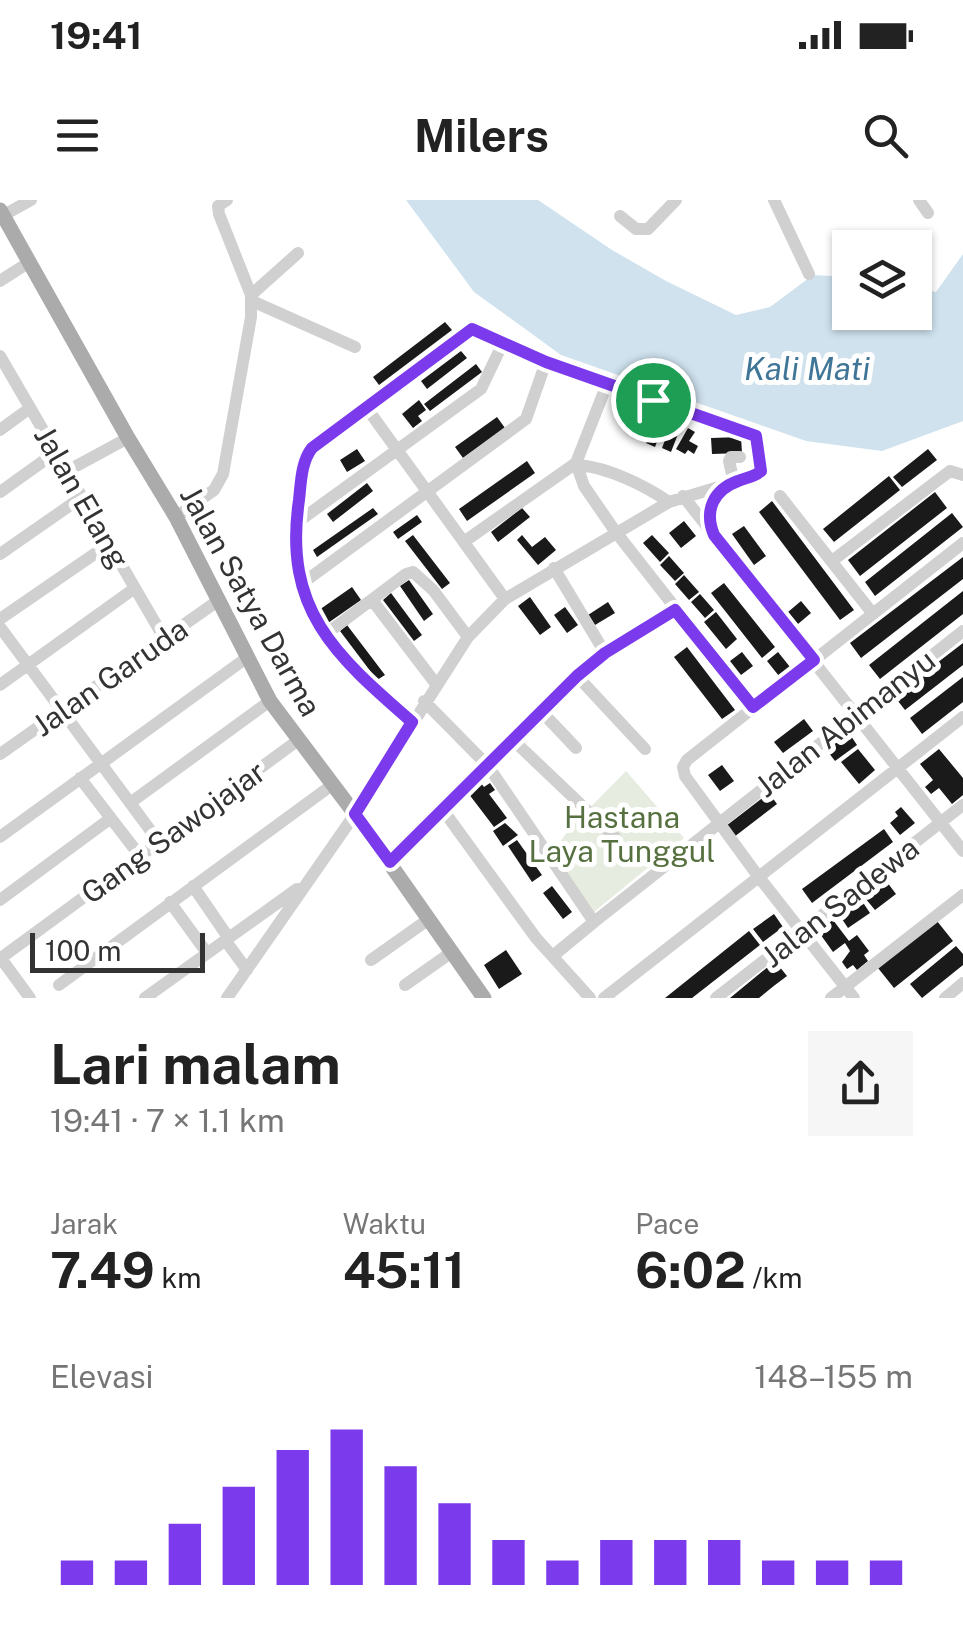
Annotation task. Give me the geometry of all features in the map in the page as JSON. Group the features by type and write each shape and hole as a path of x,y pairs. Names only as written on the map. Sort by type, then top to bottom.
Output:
{"main road":[{"name":"Jalan Satya Darma","path":"1,213 176,517 270,701 390,862 484,998"}],"street":[{"path":"1,213 31,200"},
{"path":"176,517 214,490 222,474 251,298 219,214 218,206 227,200"},
{"path":"620,216 636,229 648,230 676,200"},
{"path":"920,200 928,213"},
{"path":"780,202 808,274"},
{"path":"251,298 298,253"},
{"path":"0,281 28,263"},
{"path":"251,298 355,347"},
{"path":"227,998 355,814 468,637 505,599 615,531 683,496 755,476 761,471 756,436 546,362 472,329 307,454 295,524 300,585 326,634 348,664 412,722"},
{"path":"295,524 484,386 503,343"},
{"path":"300,585 526,419 546,362"},
{"name":"Jalan Elang","path":"2,363 164,638"},
{"path":"607,384 578,464 584,486 675,610 753,707"},
{"path":"366,407 505,599"},
{"path":"0,430 30,408"},
{"path":"67,471 128,438"},
{"path":"0,492 56,452"},
{"path":"734,482 729,461 740,457"},
{"path":"464,541 578,464 652,490 669,502"},
{"path":"832,562 956,473"},
{"path":"714,535 708,512 734,482"},
{"path":"0,554 82,496"},
{"path":"683,496 963,851"},
{"path":"780,496 872,614"},
{"path":"850,992 758,876 685,776 683,767 963,542"},
{"path":"0,619 109,544"},
{"path":"554,568 605,653"},
{"path":"326,634 413,572 433,590 468,637"},
{"path":"0,685 134,588"},
{"name":"Jalan Garuda","path":"0,754 220,600"},
{"path":"372,600 436,684"},
{"path":"390,862 577,676 605,653 675,610"},
{"path":"0,627 160,842"},
{"name":"Jalan Abimanyu","path":"554,955 963,631"},
{"path":"0,837 245,658"},
{"path":"577,676 645,749"},
{"path":"130,802 270,701"},
{"path":"424,701 488,766 594,922"},
{"path":"540,710 576,748"},
{"path":"604,998 962,719"},
{"path":"513,740 616,838"},
{"name":"Gang Sawojajar","path":"0,958 297,741"},
{"path":"80,778 140,856"},
{"path":"59,986 332,785"},
{"name":"Jalan Sadewa","path":"716,998 963,806"},
{"path":"443,810 536,938 590,998"},
{"path":"0,900 110,818"},
{"path":"145,998 306,883"},
{"path":"193,886 246,970"},
{"path":"831,998 850,992 963,895"},
{"path":"170,902 207,952"},
{"path":"371,960 430,919"},
{"path":"405,985 452,952"},
{"path":"0,958 30,998"},
{"path":"945,998 963,984"}],"green space":[{"name":"Hastana Laya Tunggul","path":"626,771 684,838 594,912 553,852 570,828"}],"water":[{"name":"Kali Mati","path":"406,200 538,200 612,250 736,315 770,307 813,275 832,276 832,330 932,330 932,291 936,292 963,254 963,421 882,451 806,441 561,355 474,292"}],"building":[{"path":"445,322 452,330 379,385 373,377"},
{"path":"461,351 467,358 427,389 421,381"},
{"path":"476,364 482,372 430,411 424,404"},
{"path":"419,400 426,410 418,416 422,421 413,428 402,414"},
{"path":"658,412 667,415 655,447 646,443"},
{"path":"497,417 505,428 463,458 455,447"},
{"path":"674,417 683,421 671,452 662,448"},
{"path":"688,428 695,432 689,441 698,446 694,454 676,449"},
{"path":"741,437 742,453 712,454 711,438"},
{"path":"357,449 365,461 347,472 340,460"},
{"path":"928,449 937,460 902,487 893,477"},
{"path":"527,461 535,473 467,521 459,509"},
{"path":"889,476 900,490 834,542 823,529"},
{"path":"367,483 373,491 333,522 327,514"},
{"path":"935,492 947,508 860,576 848,560"},
{"path":"772,501 854,610 840,620 759,512"},
{"path":"373,508 378,514 317,557 313,550"},
{"path":"522,508 530,517 498,542 491,532"},
{"path":"952,513 963,527 875,596 865,582"},
{"path":"417,515 422,522 398,539 393,532"},
{"path":"684,521 696,536 681,548 669,533"},
{"path":"744,526 766,556 754,565 732,534"},
{"path":"413,535 450,583 442,589 405,541"},
{"path":"522,535 532,547 545,537 556,550 538,565 517,540"},
{"path":"652,535 669,553 660,562 643,543"},
{"path":"669,556 684,573 675,581 660,565"},
{"path":"963,557 963,579 861,658 850,643"},
{"path":"684,575 699,592 689,600 675,584"},
{"path":"409,580 433,614 424,621 400,586"},
{"path":"724,583 775,647 762,658 711,593"},
{"path":"352,587 361,600 328,623 319,610"},
{"path":"963,591 963,614 880,679 869,665"},
{"path":"391,593 422,635 414,641 383,600"},
{"path":"700,594 714,610 705,618 691,602"},
{"path":"530,597 551,627 540,635 518,606"},
{"path":"801,601 811,613 798,624 788,612"},
{"path":"608,602 615,613 595,625 588,615"},
{"path":"565,607 578,625 567,633 554,615"},
{"path":"716,612 737,639 726,649 704,622"},
{"path":"347,625 385,675 377,680 340,631"},
{"path":"963,643 963,665 905,710 894,696"},
{"path":"687,647 735,710 722,719 674,657"},
{"path":"742,652 753,666 741,675 730,661"},
{"path":"778,652 790,667 779,676 767,661"},
{"path":"963,677 963,702 922,734 910,718"},
{"path":"804,719 813,731 783,753 774,742"},
{"path":"845,727 857,745 835,761 822,744"},
{"path":"858,749 875,770 859,784 841,762"},
{"path":"939,749 963,778 963,795 952,804 939,788 931,794 925,787 933,780 920,764"},
{"path":"722,765 734,781 720,791 708,775"},
{"path":"478,779 484,787 490,783 495,790 489,794 507,818 494,827 465,789"},
{"path":"769,793 777,804 734,837 726,826"},
{"path":"901,807 915,823 900,835 890,823"},
{"path":"505,823 518,835 503,846 493,831"},
{"path":"884,829 893,842 812,903 802,889"},
{"path":"517,840 542,875 532,882 508,846"},
{"path":"887,882 896,894 875,910 865,898"},
{"path":"552,886 572,912 563,919 543,893"},
{"path":"862,901 870,913 848,928 840,916"},
{"path":"774,914 783,927 763,942 753,929"},
{"path":"833,920 849,941 857,935 869,951 864,955 868,961 857,970 853,965 847,969 842,962 850,951 845,943 833,952 818,931"},
{"path":"937,921 953,941 894,988 878,968"},
{"path":"749,931 760,945 692,998 665,998"},
{"path":"956,946 963,954 963,965 922,998 910,984"},
{"path":"506,950 522,974 499,989 484,965"},
{"path":"775,961 787,976 759,998 730,998"}],"route":[{"path":"472,329 546,362 653,400 756,436 761,471 734,482 714,500 708,512 709,523 714,535 814,660 753,707 675,610 605,653 577,676 390,862 355,814 412,722 348,664 314,616 300,585 295,524 307,454 472,329"}]}
